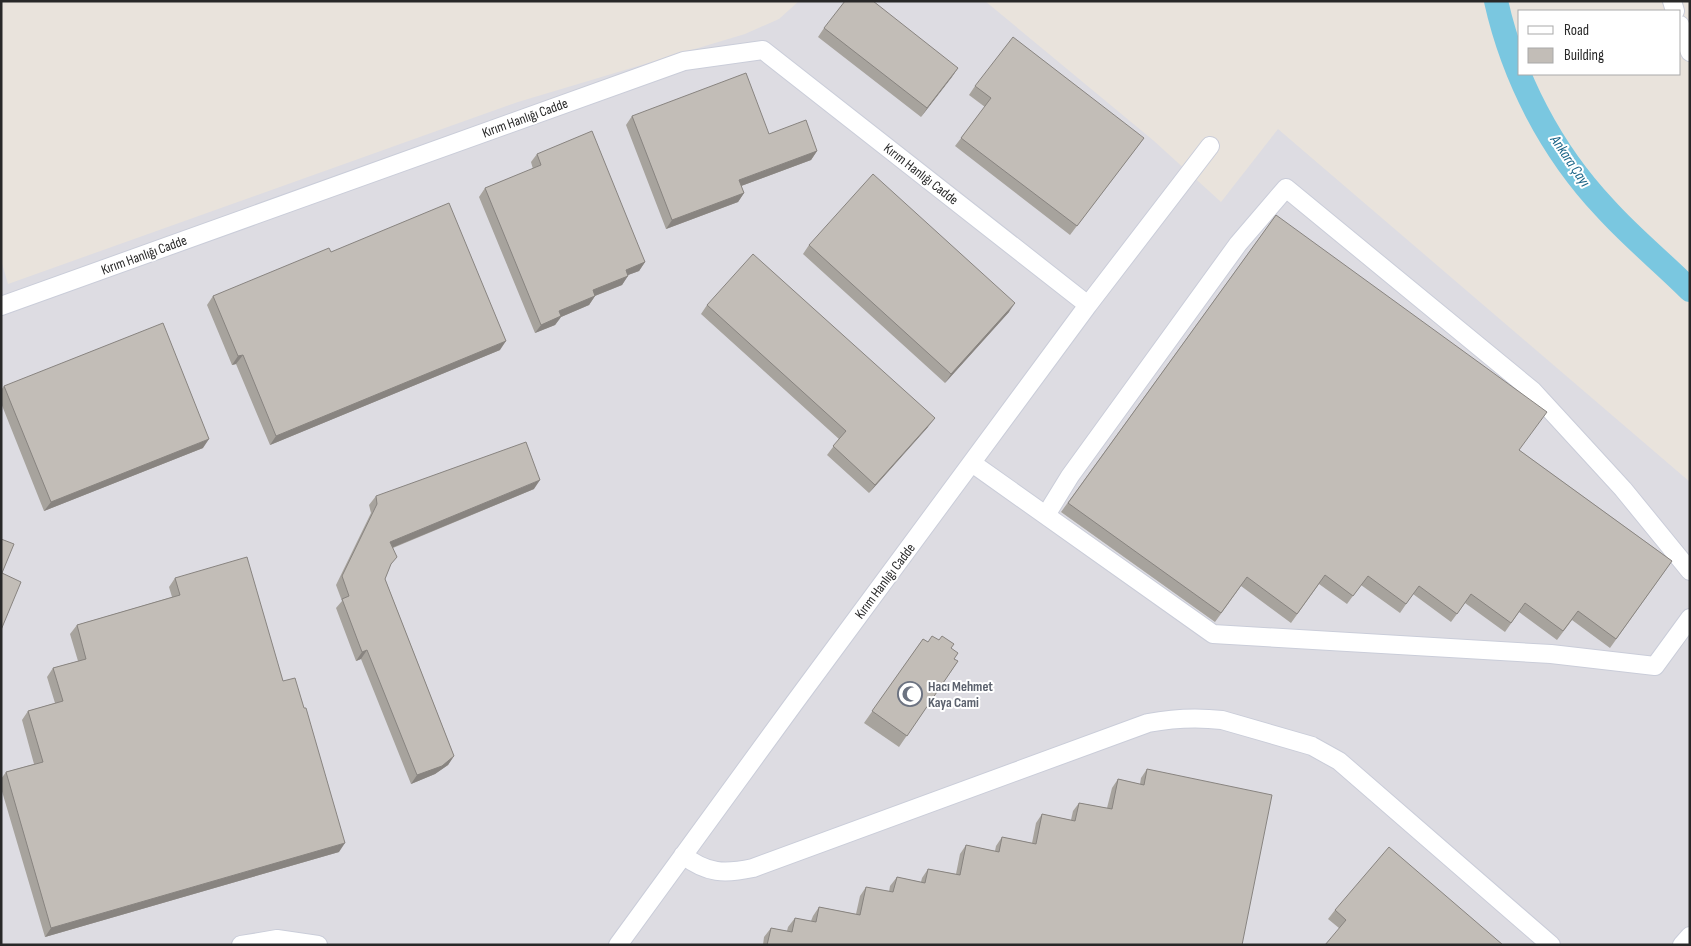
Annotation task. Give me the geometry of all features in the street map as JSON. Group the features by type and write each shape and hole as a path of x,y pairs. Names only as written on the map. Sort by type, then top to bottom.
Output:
{"street":[{"path":"1681,28 1690,52"},
{"name":"Kırım Hanlığı Cadde","path":"1,306 684,61 763,50 1088,305 618,945"},
{"path":"1088,305 1210,146"},
{"path":"1046,515 1070,476 1238,244 1286,188 1533,391 1623,489 1690,571"},
{"path":"972,463 1213,634 1551,654 1655,666 1690,618"},
{"path":"683,855 698,865 723,873 753,868 1148,723 1183,718 1209,718 1312,746 1339,762 1551,945"},
{"path":"1682,945 1690,936"},
{"path":"242,945 277,939 318,945"}],"shaded area":[{"path":"799,1 985,1 1154,141 1221,202 1278,129 1690,482 1690,945 1,945 1,260 8,284 518,102 745,34 779,19"}],"building":[{"path":"845,1 873,1 958,68 927,108 824,28"},
{"path":"1013,37 1144,138 1077,226 961,138 991,98 975,86"},
{"path":"746,73 769,134 806,120 817,151 739,180 744,193 672,220 632,116"},
{"path":"592,131 645,262 626,270 628,276 593,290 595,296 559,311 561,316 541,325 485,188 541,165 537,154"},
{"path":"873,174 1015,303 951,374 809,245"},
{"path":"449,203 506,341 276,436 243,355 238,356 213,296 329,248 331,252"},
{"path":"1276,215 1547,412 1519,450 1672,561 1616,639 1578,611 1563,631 1525,603 1511,623 1471,594 1457,614 1419,586 1406,604 1368,576 1353,596 1325,575 1297,614 1247,577 1221,613 1068,503"},
{"path":"753,254 935,418 875,485 833,446 846,431 707,305"},
{"path":"163,323 209,439 51,502 4,386"},
{"path":"526,442 540,480 390,542 397,557 391,564 385,579 454,756 442,766 417,775 367,650 362,652 342,599 349,596 342,576 377,504 376,496"},
{"path":"1,539 14,544 2,573 21,582 1,630"},
{"path":"247,557 283,681 295,678 304,708 306,708 345,843 51,928 6,772 43,762 28,711 63,701 53,668 86,659 77,625 180,595 175,578"},
{"name":"Hacı Mehmet Kaya Cami","path":"932,636 939,640 942,636 954,644 951,648 958,653 954,659 958,661 907,736 872,711 923,639 928,642"},
{"path":"1147,769 1272,795 1242,945 767,945 771,928 792,932 795,918 816,922 819,907 860,915 866,887 893,892 897,877 925,883 928,869 960,875 966,845 999,852 1002,837 1036,844 1042,814 1075,821 1079,803 1112,809 1118,779 1144,785"},
{"path":"1389,847 1503,945 1325,945 1346,920 1335,910"}],"waterway":[{"name":"Ankara Çayı","path":"1496,1 1503,29 1518,70"},
{"name":"Ankara Çayı","path":"1520,75 1551,137 1586,186 1615,219 1690,290"}],"place":[{"name":"Hacı Mehmet Kaya Cami","path":"910,694"}]}
